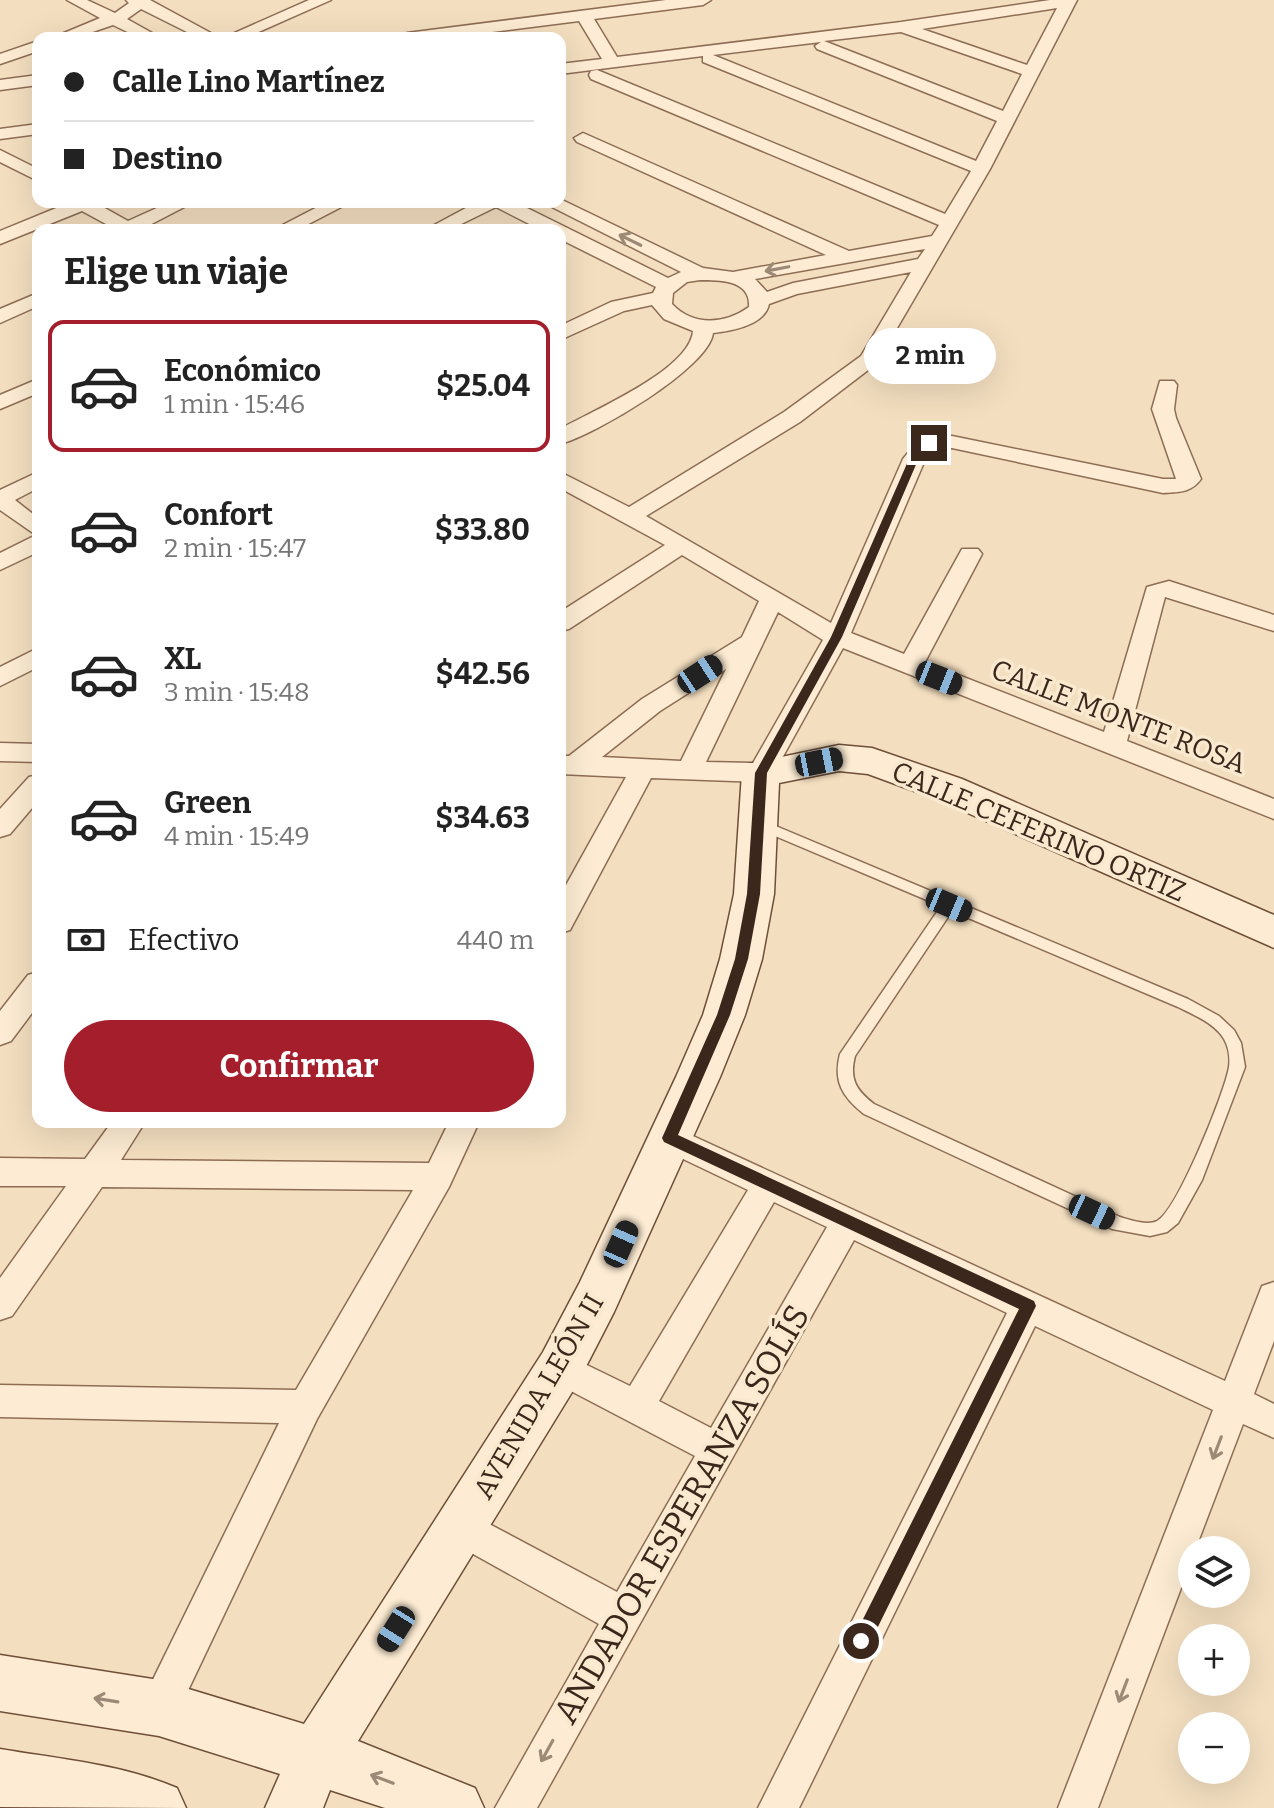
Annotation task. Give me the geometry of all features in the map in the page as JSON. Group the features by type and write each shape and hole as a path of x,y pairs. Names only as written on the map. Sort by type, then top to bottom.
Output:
{"street":[{"path":"75,0 141,32"},
{"path":"246,32 323,0"},
{"path":"594,0 612,11"},
{"path":"453,32 668,2 703,0"},
{"path":"951,0 977,16"},
{"path":"77,32 115,19 139,1 200,32"},
{"path":"566,68 901,27 1068,1"},
{"path":"628,517 792,417 869,360 981,169 1068,1"},
{"path":"584,15 612,62"},
{"path":"901,27 1032,72"},
{"path":"823,46 1007,119"},
{"path":"0,59 32,48"},
{"path":"709,59 981,169"},
{"path":"597,75 942,232"},
{"path":"0,85 32,81"},
{"path":"0,134 32,130"},
{"path":"583,138 844,256"},
{"path":"5,162 32,173"},
{"path":"32,224 69,208"},
{"path":"90,208 120,224"},
{"path":"139,224 173,208"},
{"path":"295,224 329,208"},
{"path":"446,224 479,208"},
{"path":"512,208 540,224"},
{"path":"563,208 700,274"},
{"path":"0,238 32,224"},
{"path":"566,331 618,306 664,292 681,278 700,274 735,277 844,256 942,232"},
{"path":"566,238 664,292"},
{"path":"761,300 793,289 925,264"},
{"path":"664,292 667,312 688,324 737,323 759,309 761,300 758,291 735,277"},
{"path":"0,317 32,302"},
{"path":"566,435 641,392 691,357 703,338 703,326"},
{"path":"761,773 837,637 914,459 929,443 942,441 971,445 1163,486 1182,485 1190,479 1165,418 1163,409 1167,385"},
{"path":"0,403 32,388"},
{"path":"32,482 0,499 32,524"},
{"name":"CALLE MONTE ROSA","path":"566,483 682,545 837,637 1113,747 1273,802"},
{"path":"566,503 583,493"},
{"path":"0,563 32,545"},
{"path":"566,619 682,545"},
{"path":"910,667 970,554"},
{"path":"1113,747 1155,592 1169,589 1274,623"},
{"path":"689,770 772,600"},
{"path":"568,765 651,705 749,643"},
{"path":"0,678 32,659"},
{"path":"0,752 32,753"},
{"name":"CALLE CEFERINO ORTIZ","path":"568,765 761,773 839,758 872,761 949,789 1274,932"},
{"path":"566,897 571,877 643,769"},
{"name":"AVENIDA LEÓN II","path":"294,1808 315,1758 560,1368 597,1297 669,1138 724,1015 741,959 754,894 761,773"},
{"path":"0,827 32,791"},
{"path":"0,1033 32,991"},
{"path":"0,1305 126,1128"},
{"path":"159,1708 305,1407 438,1177 461,1128"},
{"path":"669,1138 1274,1421"},
{"path":"0,1172 438,1177"},
{"path":"637,1407 768,1184"},
{"name":"ANDADOR ESPERANZA SOLÍS","path":"515,1808 848,1220"},
{"path":"1078,1808 1274,1297"},
{"path":"778,1808 1028,1306"},
{"path":"560,1368 718,1450"},
{"path":"0,1401 305,1407"},
{"path":"461,1527 622,1616"},
{"path":"0,1683 159,1708 372,1774 455,1808"},
{"path":"0,1778 128,1804"}],"lane":[{"path":"759,824 1183,1003 1211,1018 1231,1035 1238,1049 1237,1067 1189,1193 1176,1213 1162,1226 1144,1229 1118,1224 869,1109 844,1085 842,1071 848,1054 949,905"}],"route":[{"path":"861,1641 1028,1306 669,1138 724,1015 741,959 754,894 761,773 837,637 914,459 929,443"}]}
